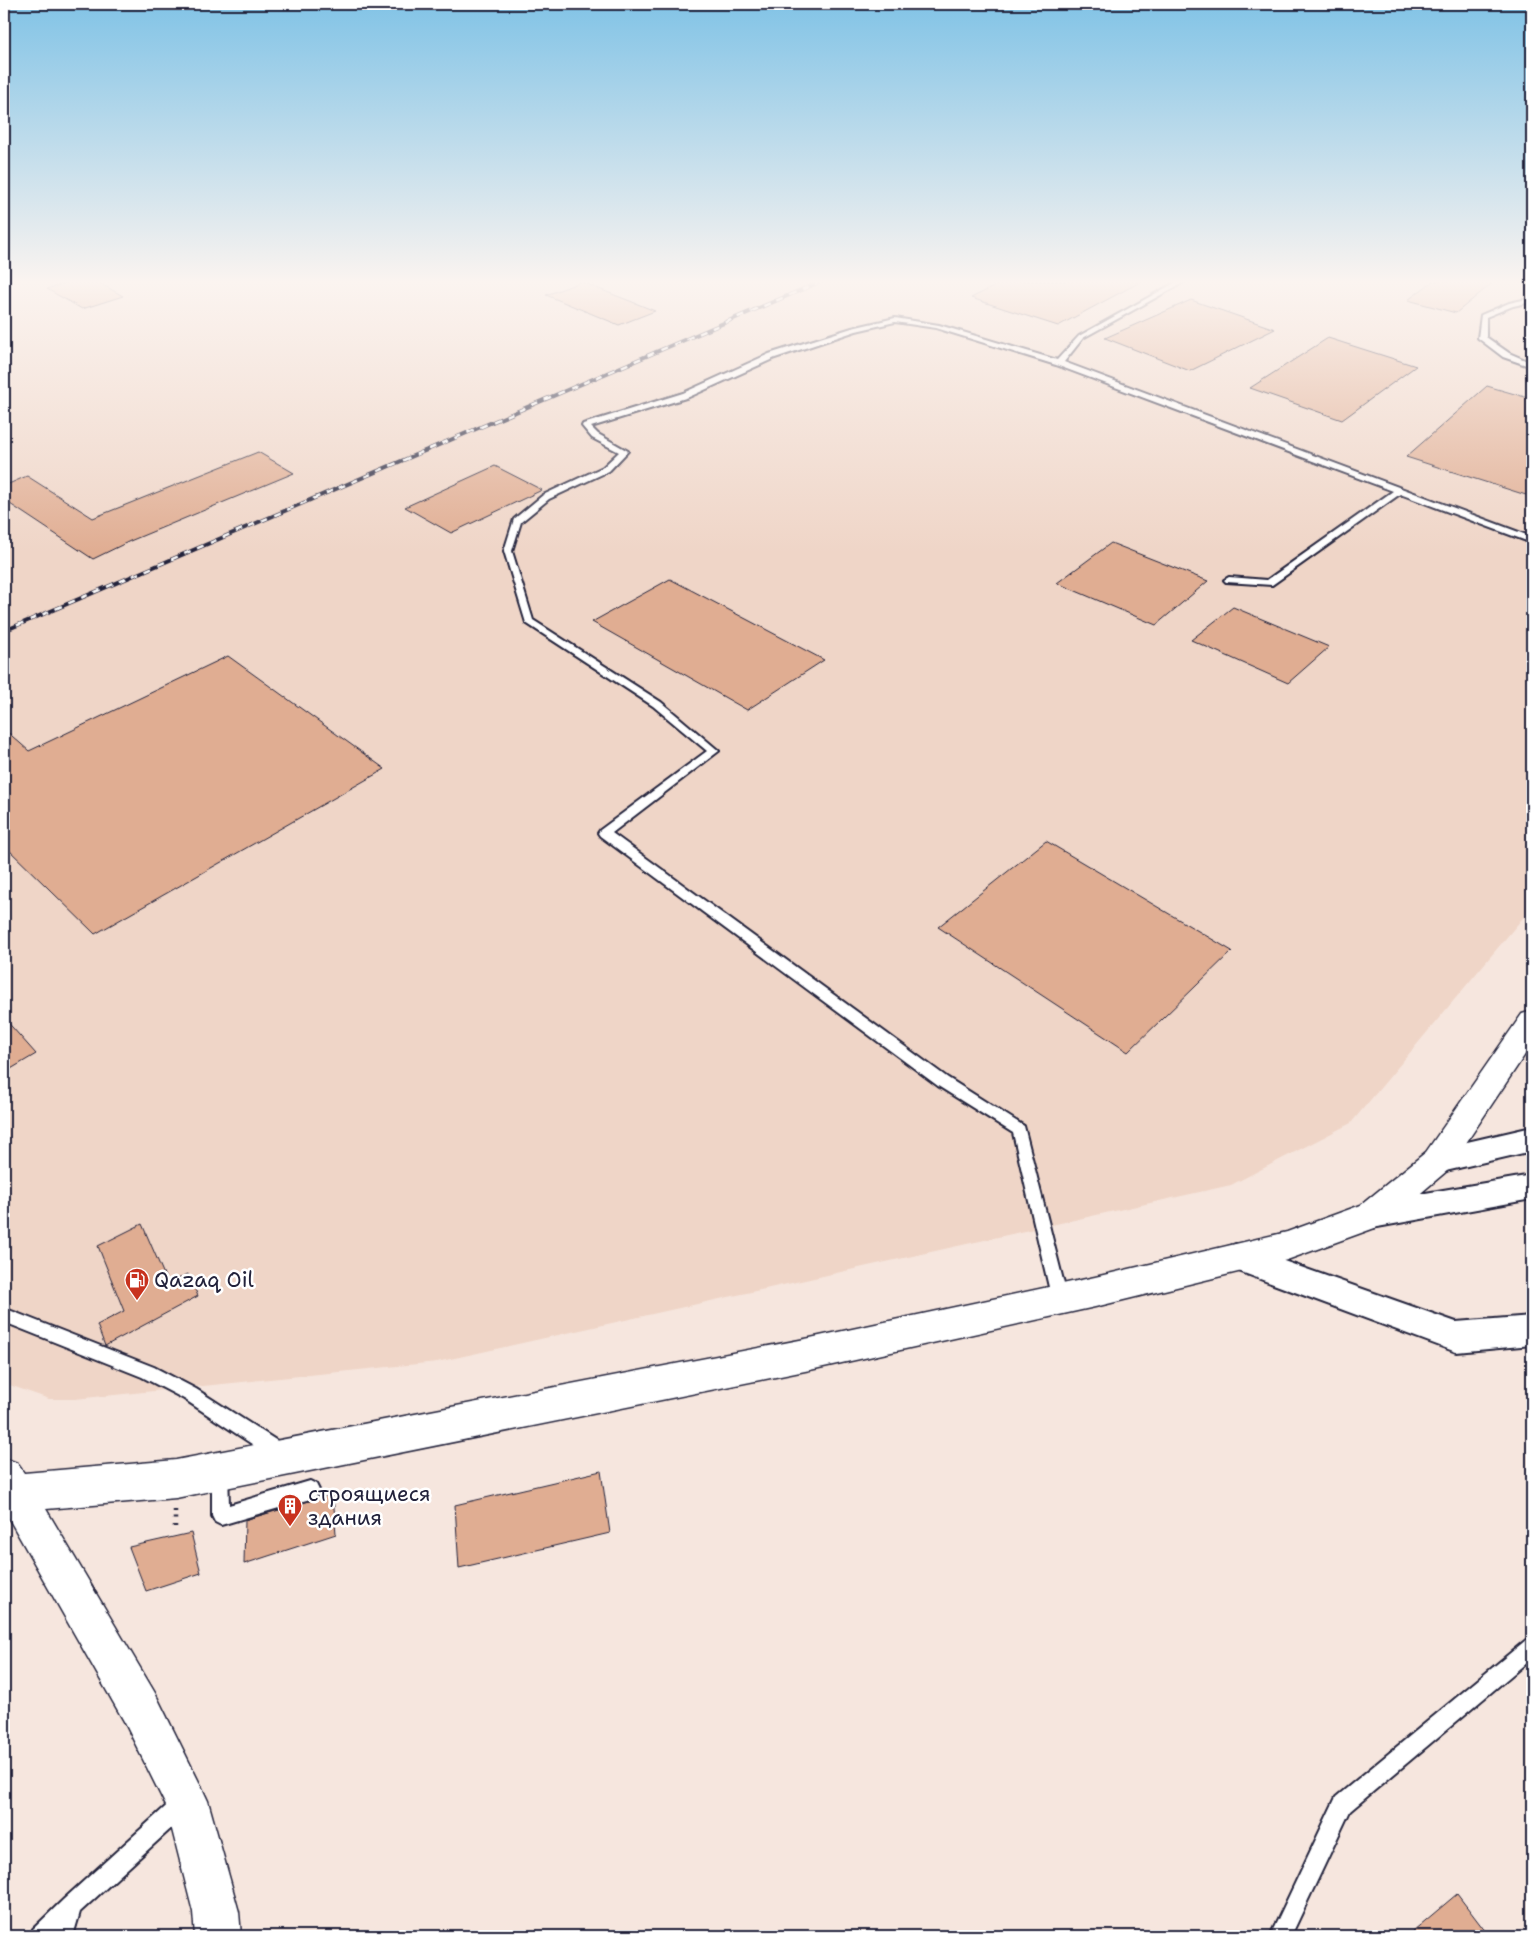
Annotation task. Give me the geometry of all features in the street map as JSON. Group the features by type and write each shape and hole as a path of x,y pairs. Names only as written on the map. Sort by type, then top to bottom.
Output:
{"street":[{"path":"1372,1215 1437,1161 1532,1022"},
{"path":"1437,1161 1532,1139"},
{"path":"218,1936 216,1912 186,1801 140,1708 10,1484 176,1479 800,1356 1060,1300 1287,1246 1372,1215 1532,1187"},
{"path":"1236,1257 1456,1337 1532,1331"}],"lane":[{"path":"738,372 686,395 586,426 595,436 624,451 606,469 546,497 517,521 508,551 529,622 584,655 657,704 714,751 604,833 943,1082 1019,1130 1060,1300"},
{"path":"1082,372 1532,540"},
{"path":"1229,580 1269,582 1400,490"},
{"path":"4,1315 148,1372 190,1394 288,1457"},
{"path":"220,1470 220,1516 310,1490"},
{"path":"1280,1936 1343,1804 1532,1646"},
{"path":"40,1936 186,1801"},
{"path":"62,1936 71,1906"}],"shaded area":[{"path":"4,372 1532,372 1532,907 1351,1123 1231,1185 437,1362 75,1399 49,1399 4,1383"}],"building":[{"path":"1276,372 1408,372 1342,420 1250,388"},
{"path":"1487,386 1532,399 1532,488 1526,495 1406,457"},
{"path":"258,452 294,473 130,541 93,559 4,500 4,486 27,476 93,518"},
{"path":"495,466 542,490 451,533 405,507"},
{"path":"1111,543 1208,581 1156,625 1057,583"},
{"path":"670,579 824,660 747,710 592,622"},
{"path":"1233,607 1329,647 1288,683 1191,640"},
{"path":"228,656 385,769 95,934 4,845 4,729 29,751"},
{"path":"1046,841 1232,951 1128,1052 938,927"},
{"path":"4,1018 36,1054 4,1073"},
{"path":"142,1224 168,1284 188,1274 198,1296 105,1346 97,1325 124,1311 98,1246"},
{"path":"601,1471 610,1533 459,1568 455,1505"},
{"name":"строящиеся здания","path":"333,1494 336,1534 244,1564 245,1520"},
{"path":"191,1533 201,1573 146,1591 129,1547"},
{"path":"1457,1894 1489,1936 1407,1936"}],"railway":[{"path":"4,631 610,372"}],"place":[{"name":"Qazaq Oil","path":"137,1301"},
{"name":"строящиеся здания","path":"290,1527"}]}
